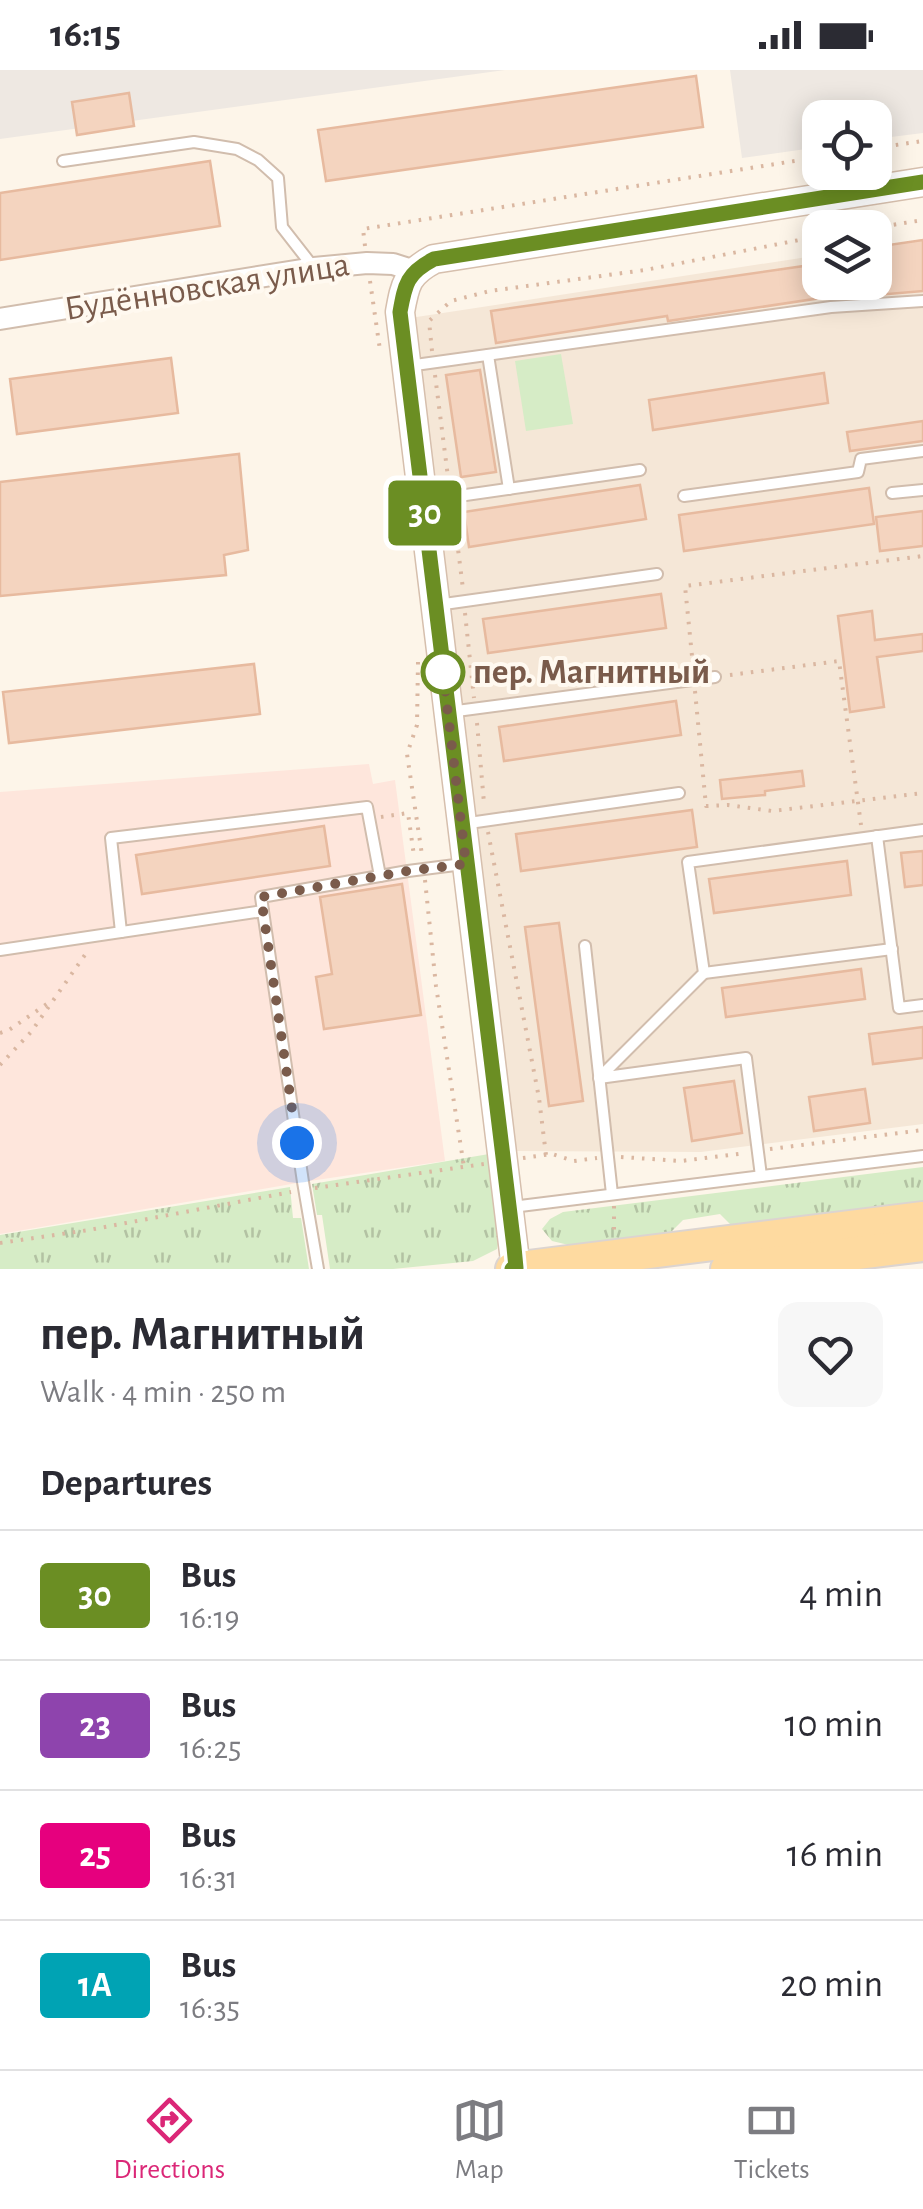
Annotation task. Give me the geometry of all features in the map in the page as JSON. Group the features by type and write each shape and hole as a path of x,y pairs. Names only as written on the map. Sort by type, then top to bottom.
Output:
{"main road":[{"path":"414,272 434,259 923,182"},
{"name":"Будённовская улица","path":"394,361 404,287 414,272"},
{"path":"394,361 423,501 515,1269 923,1218"},
{"path":"727,1269 923,1245"}],"street":[{"name":"Будённовская улица","path":"0,319 314,268 393,264 414,272"}],"lane":[{"path":"63,161 194,142 237,150 258,160 278,178 282,227 314,268"},
{"path":"394,361 488,354 832,307 923,302"},
{"path":"488,354 508,489"},
{"path":"684,496 858,472 860,459 923,451"},
{"path":"423,501 640,470"},
{"path":"892,493 923,490"},
{"path":"436,605 657,574"},
{"path":"448,712 715,677"},
{"path":"461,824 679,792"},
{"path":"120,932 111,838 368,807 380,876"},
{"path":"704,974 688,862 923,830"},
{"path":"878,836 900,1008 923,1005"},
{"path":"318,1269 261,897 466,864"},
{"path":"0,950 263,911"},
{"path":"584,946 613,1194"},
{"path":"599,1078 704,974 892,949"},
{"path":"599,1078 746,1058 760,1176"},
{"path":"508,1207 923,1156"}],"path":[{"path":"892,146 923,141"},
{"path":"394,361 363,229 802,160"},
{"path":"892,225 923,220"},
{"path":"923,556 685,586 706,806 772,812 923,792"},
{"path":"418,650 417,724 408,754 420,870 464,1166"},
{"path":"715,677 840,661 862,838"},
{"path":"371,819 408,813 420,870"},
{"path":"0,1065 31,1032 98,936"},
{"path":"0,1032 54,999"},
{"path":"0,1243 305,1190 552,1154 574,1161 608,1156 681,1161 923,1130"},
{"path":"612,1256 613,1194"}],"shaded area":[{"path":"0,70 505,70 0,139"},
{"path":"730,70 923,70 923,133 892,137 892,100 802,100 802,150 742,158"},
{"path":"923,240 923,1124 701,1152 515,1151 410,318 802,258 802,300 892,300 892,267"},
{"path":"369,764 373,784 395,780 445,1161 0,1234 0,792"}],"green space":[{"path":"561,354 573,424 526,431 515,361"},
{"path":"489,1154 501,1227 497,1249 473,1261 393,1269 330,1269 322,1215 317,1215 312,1184"},
{"path":"923,1167 923,1205 733,1227 720,1214 683,1220 670,1233 573,1246 552,1241 542,1229 563,1212"},
{"path":"290,1187 293,1218 301,1218 309,1269 0,1269 0,1235"}],"building":[{"path":"696,76 703,127 326,181 318,130"},
{"path":"129,93 134,126 77,135 72,102"},
{"path":"210,161 220,226 0,260 0,193"},
{"path":"923,240 923,291 892,294 892,245"},
{"path":"802,266 802,300 808,300 668,321 667,316 496,343 491,311"},
{"path":"171,358 178,413 17,434 10,379"},
{"path":"480,370 496,472 461,477 446,375"},
{"path":"824,373 828,403 653,430 649,400"},
{"path":"923,421 923,441 850,451 847,432"},
{"path":"239,454 248,550 224,555 226,575 0,596 0,482"},
{"path":"640,485 646,519 469,547 464,512"},
{"path":"869,488 874,524 684,551 679,515"},
{"path":"923,511 923,546 880,551 876,517"},
{"path":"661,594 666,628 488,653 483,619"},
{"path":"872,611 875,640 923,634 923,651 877,657 884,707 850,712 838,616"},
{"path":"254,664 260,714 9,743 3,692"},
{"path":"676,701 681,735 504,761 499,727"},
{"path":"802,771 804,786 722,799 720,780"},
{"path":"692,810 697,847 521,871 516,834"},
{"path":"324,826 330,866 142,894 136,855"},
{"path":"923,851 923,885 905,887 901,853"},
{"path":"847,861 851,895 714,913 709,879"},
{"path":"402,884 421,1015 324,1029 316,977 332,974 320,897"},
{"path":"559,923 583,1101 549,1106 525,927"},
{"path":"861,969 865,999 726,1017 722,988"},
{"path":"923,1027 923,1058 873,1064 869,1034"},
{"path":"734,1081 742,1133 692,1141 684,1088"},
{"path":"865,1089 870,1123 814,1131 809,1097"}],"bus line":[{"name":"30","path":"512,1269 516,1268 514,1247 400,312 404,287 420,266 434,259 923,182"}],"place":[{"name":"пер. Магнитный","path":"443,672"}],"route":[{"path":"297,1143 261,897 466,864 443,672"}]}
